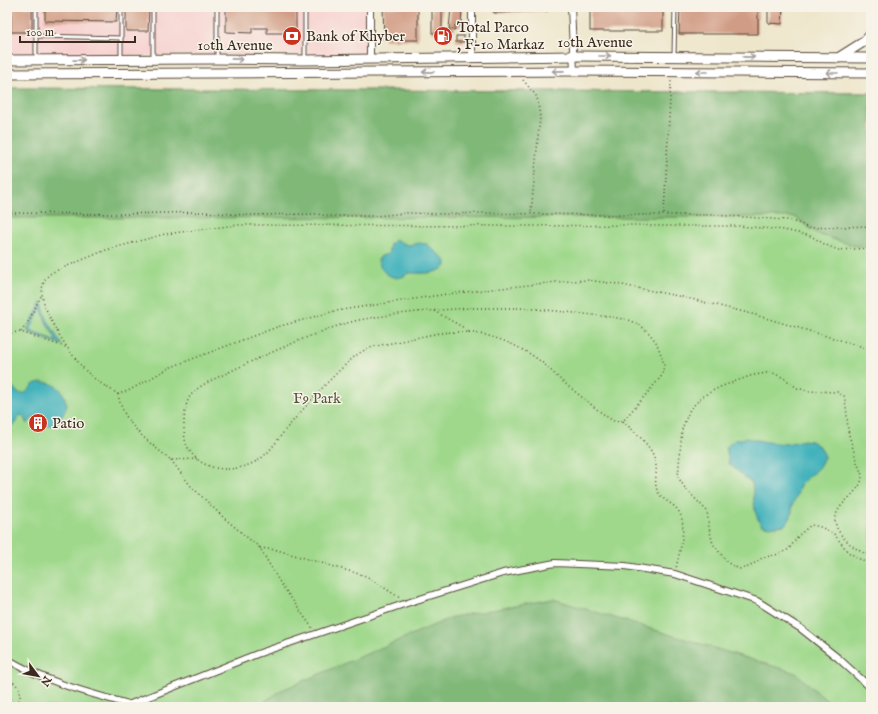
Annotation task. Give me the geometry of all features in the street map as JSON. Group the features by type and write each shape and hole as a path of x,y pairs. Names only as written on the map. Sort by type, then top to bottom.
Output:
{"main road":[{"path":"838,58 865,40 871,34"},
{"name":"10th Avenue","path":"7,60 306,60 574,56 871,58"},
{"path":"34,74 36,60"},
{"path":"268,60 269,73"},
{"name":"10th Avenue","path":"7,74 574,71 871,73"}],"street":[{"path":"370,7 370,59"},
{"path":"472,7 472,58"},
{"path":"571,7 574,71"},
{"path":"7,659 42,678 125,706 316,633 503,573 555,563 625,566 675,574 757,601 800,628 838,658 871,688"}],"lane":[{"path":"36,7 36,60"},
{"path":"121,7 121,59"},
{"path":"153,7 153,60"},
{"path":"217,7 217,59"},
{"path":"305,7 306,60"},
{"path":"674,56 675,7"},
{"path":"36,36 121,38"}],"path":[{"path":"517,72 525,84 537,97 540,117 531,213"},
{"path":"664,214 671,72"},
{"path":"7,213 123,214 205,212 246,215 317,214 327,216 531,213 566,215 714,214 787,220 809,228 871,226"},
{"path":"316,633 280,581 260,548 224,518 190,485 171,460 152,446 134,429 126,417 118,394 89,374 72,356 48,314 42,294 43,282 47,275 106,250 165,234 237,225 739,226 784,230 811,236 838,250 871,248"},
{"path":"118,394 128,391 171,367 277,327 335,311 447,294 587,280 639,288 752,314 860,346 871,352"},
{"path":"21,332 27,324 42,294"},
{"path":"473,308 524,308 628,320 640,325 649,333 656,342 664,366 661,378 623,420 614,421 589,404 529,353 506,342 470,333 441,333 363,351 350,360 324,385 270,449 260,458 239,468 228,470 211,467 197,459 186,443 184,431 186,412 190,396 198,389 279,349 340,325 398,313 473,308"},
{"path":"434,310 466,329 470,333"},
{"path":"7,333 21,332 68,348"},
{"path":"871,556 849,544 838,531 835,521 838,509 861,485 862,475 848,432 844,396 837,392 809,391 797,388 784,378 771,372 750,376 720,387 703,396 690,409 682,429 678,477 685,488 707,511 713,544 728,563 739,568 749,566 762,558 779,554 789,549 799,535 811,525 821,527 834,534 848,552 871,564"},
{"path":"623,420 652,451 656,467 655,484 657,491 662,498 676,508 680,513 682,537 675,574"},
{"path":"171,460 197,459"},
{"path":"260,548 277,550 366,576 408,603"},
{"path":"7,659 10,685 8,695 15,705 14,707"},
{"path":"9,678 20,690 21,695 18,707"}],"shaded area":[{"path":"7,7 365,7 366,55 7,55"}],"green space":[{"name":"F9 Park","path":"7,88 871,93 871,707 7,707"},
{"path":"7,88 871,93 871,246 855,246 817,234 795,217 7,218"},
{"path":"553,599 796,673 834,707 256,707 282,690 453,617"}],"water":[{"path":"395,240 408,245 418,243 427,244 445,260 446,266 433,272 408,273 399,278 390,276 379,265 378,260 381,256 388,254 390,244"},
{"path":"42,302 47,319 62,345 28,332 28,328","holes":["41,307 46,322 57,341 30,331"]},
{"path":"43,382 53,384 60,389 64,396 67,406 60,419 51,425 47,425 37,417 26,423 24,417 21,415 18,417 15,424 7,427 7,385 12,386 18,393 26,393 34,384"},
{"path":"746,438 786,444 804,440 811,441 820,447 823,452 824,458 820,466 800,485 792,506 790,519 785,525 769,527 761,525 755,510 752,483 729,464 726,448 735,440"}],"building":[{"path":"11,7 32,7 32,32 11,32"},
{"path":"45,7 117,7 116,22 45,21"},
{"path":"126,7 149,7 148,31 126,31"},
{"path":"226,7 296,7 296,30 293,30 293,33 267,33 267,28 252,28 252,33 226,32"},
{"path":"383,7 418,7 418,40 384,40"},
{"path":"432,7 442,7 442,33 432,33"},
{"path":"451,7 462,7 461,26 455,25 455,30 449,29"},
{"path":"493,7 547,7 548,11 494,13"},
{"path":"590,7 663,7 663,31 590,31"},
{"path":"680,7 758,7 758,34 679,34"},
{"path":"768,7 783,7 782,24 768,23"},
{"path":"456,36 464,36 464,42 456,42"}],"place":[{"name":"Bank of Khyber","path":"292,36"},
{"name":"Total Parco , F-10 Markaz","path":"443,36"},
{"name":"Patio","path":"38,423"}]}
